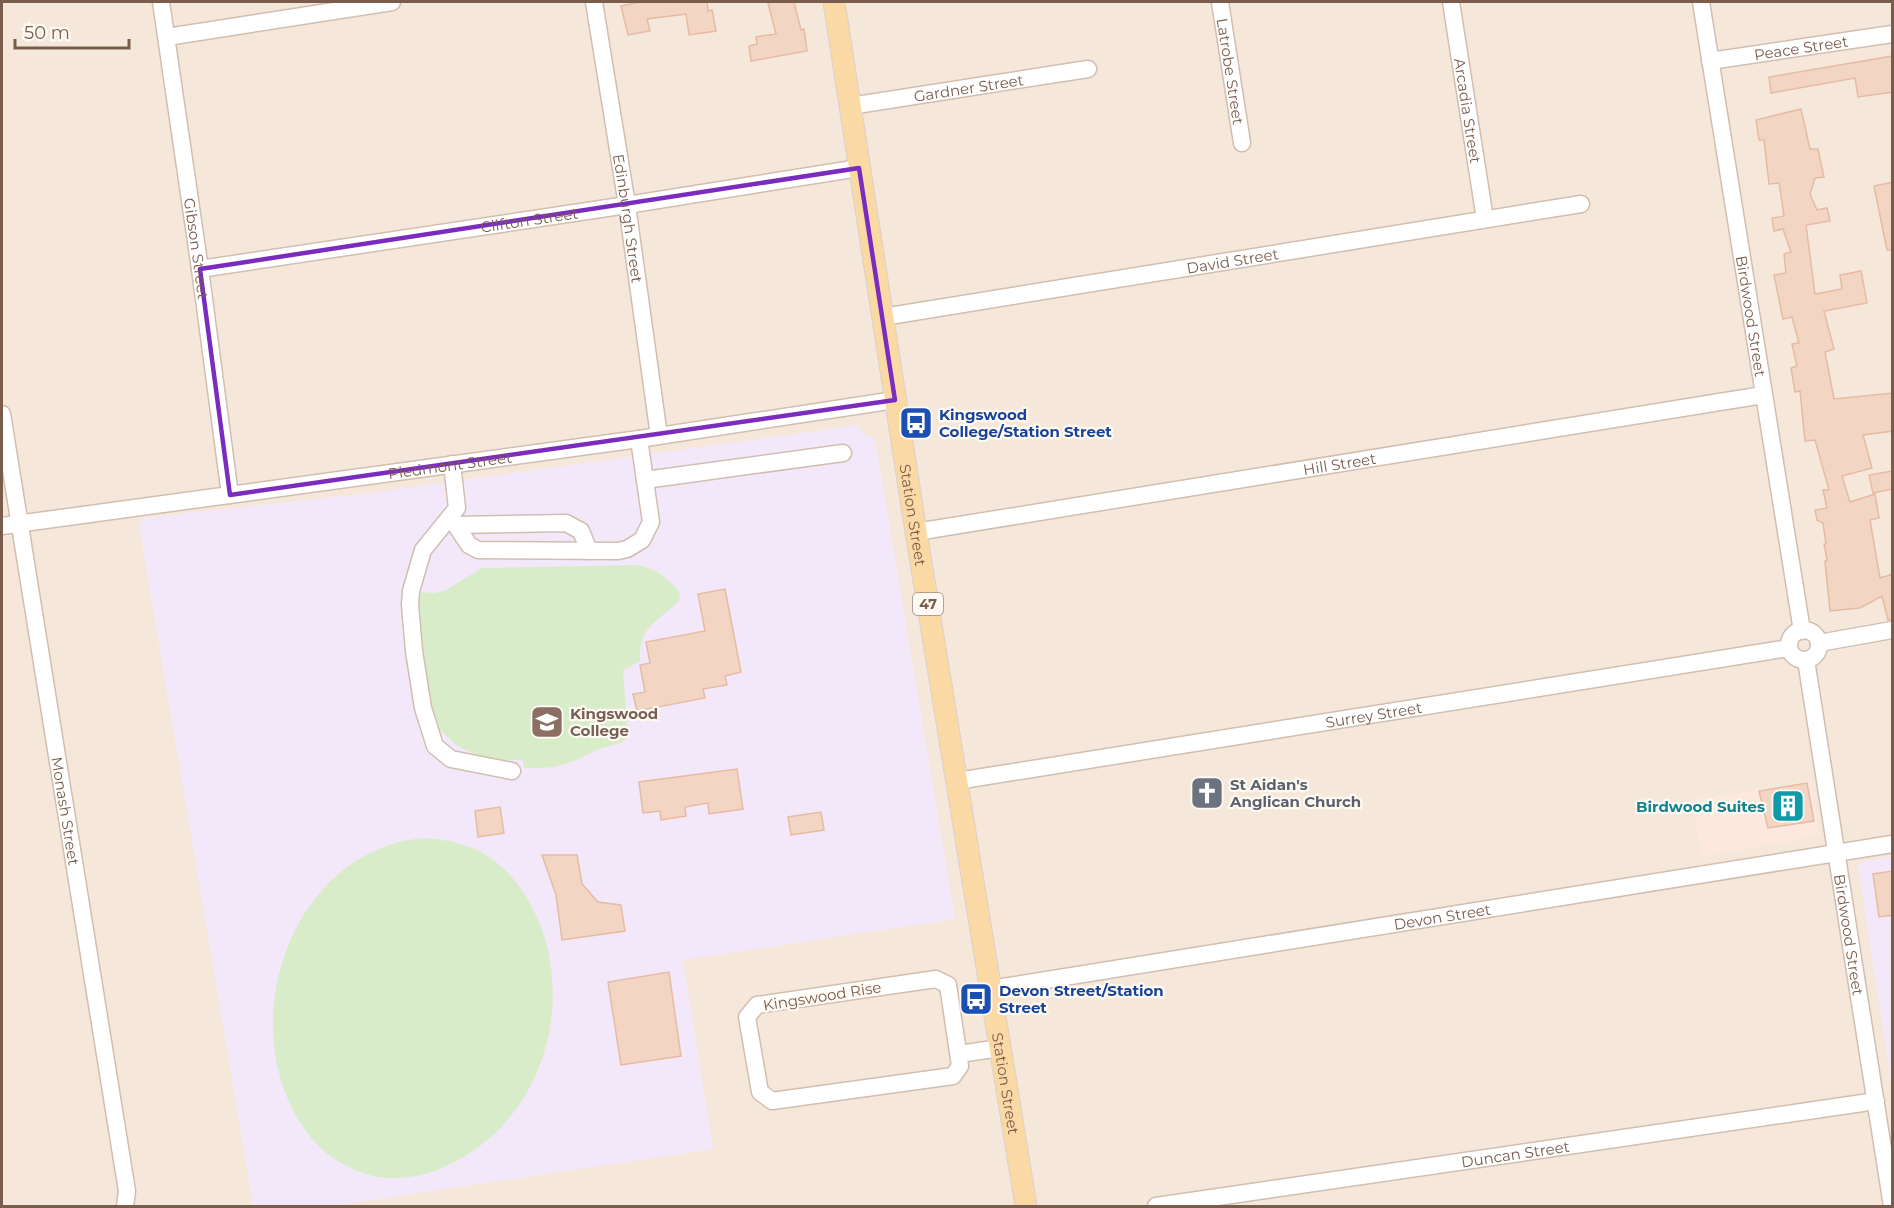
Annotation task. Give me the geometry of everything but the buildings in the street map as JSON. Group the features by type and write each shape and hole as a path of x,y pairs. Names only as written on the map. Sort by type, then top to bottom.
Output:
{"main road":[{"name":"Station Street","path":"834,2 916,532 1026,1206"}],"street":[{"name":"Gibson Street","path":"161,2 230,495"},
{"path":"167,38 392,2"},
{"name":"Edinburgh Street","path":"594,2 627,205 658,436"},
{"name":"Latrobe Street","path":"1220,2 1242,143"},
{"name":"Arcadia Street","path":"1451,2 1485,219"},
{"name":"Birdwood Street","path":"1701,2 1802,631"},
{"name":"Peace Street","path":"1710,61 1893,34"},
{"name":"Gardner Street","path":"850,106 1088,69"},
{"name":"Clifton Street","path":"200,269 859,168"},
{"name":"David Street","path":"883,317 1581,204"},
{"name":"Hill Street","path":"916,532 1763,395"},
{"name":"Piedmont Street","path":"2,526 639,439 896,400"},
{"name":"Monash Street","path":"2,414 128,1191 125,1206"},
{"path":"453,521 469,545 478,550 627,549 646,535 651,522 639,439"},
{"path":"645,480 843,453"},
{"path":"452,464 457,502 453,521 431,538 423,550 411,591 414,651 423,708 435,746 451,759 512,771"},
{"path":"453,521 566,522 581,531 589,551"},
{"path":"1819,643 1893,630"},
{"path":"1802,631 1814,634 1819,643 1815,655 1806,660 1794,656 1790,648 1792,637 1802,631"},
{"name":"Surrey Street","path":"957,781 1790,648"},
{"name":"Birdwood Street","path":"1806,660 1892,1206"},
{"name":"Devon Street","path":"990,990 1893,844"},
{"name":"Kingswood Rise","path":"936,979 948,985 959,1054 960,1066 953,1076 772,1101 760,1092 747,1017 757,1005 936,979"},
{"path":"959,1054 1000,1048"},
{"name":"Duncan Street","path":"1155,1206 1876,1101"}],"highlighted area":[{"path":"859,168 895,400 230,495 200,269"}],"shaded area":[{"path":"2,2 1892,2 1892,1206 2,1206"},
{"name":"Kingswood College","path":"858,425 863,434 875,438 955,919 683,960 713,1149 332,1206 253,1206 139,525 142,518 371,493"},
{"path":"1811,781 1820,836 1701,856 1692,800"},
{"path":"1892,857 1892,1088 1858,866 1860,862"}],"green space":[{"path":"635,565 654,570 664,577 679,591 680,600 646,632 640,649 640,661 623,670 628,737 625,740 565,764 548,768 524,768 523,760 497,760 477,755 456,745 439,729 434,721 418,645 418,592 435,593 446,590 482,568"},
{"path":"424,838 443,840 475,849 502,867 524,893 546,943 552,978 552,1014 545,1050 532,1083 513,1113 488,1139 458,1160 437,1170 404,1178 381,1177 359,1172 342,1163 319,1146 306,1131 284,1089 274,1043 275,996 287,950 308,908 338,874 377,850"}],"place":[{"name":"Kingswood College/Station Street","path":"916,423"},
{"name":"Kingswood College","path":"547,722"},
{"name":"St Aidan's Anglican Church","path":"1207,793"},
{"name":"Birdwood Suites","path":"1788,806"},
{"name":"Devon Street/Station Street","path":"976,999"}]}
